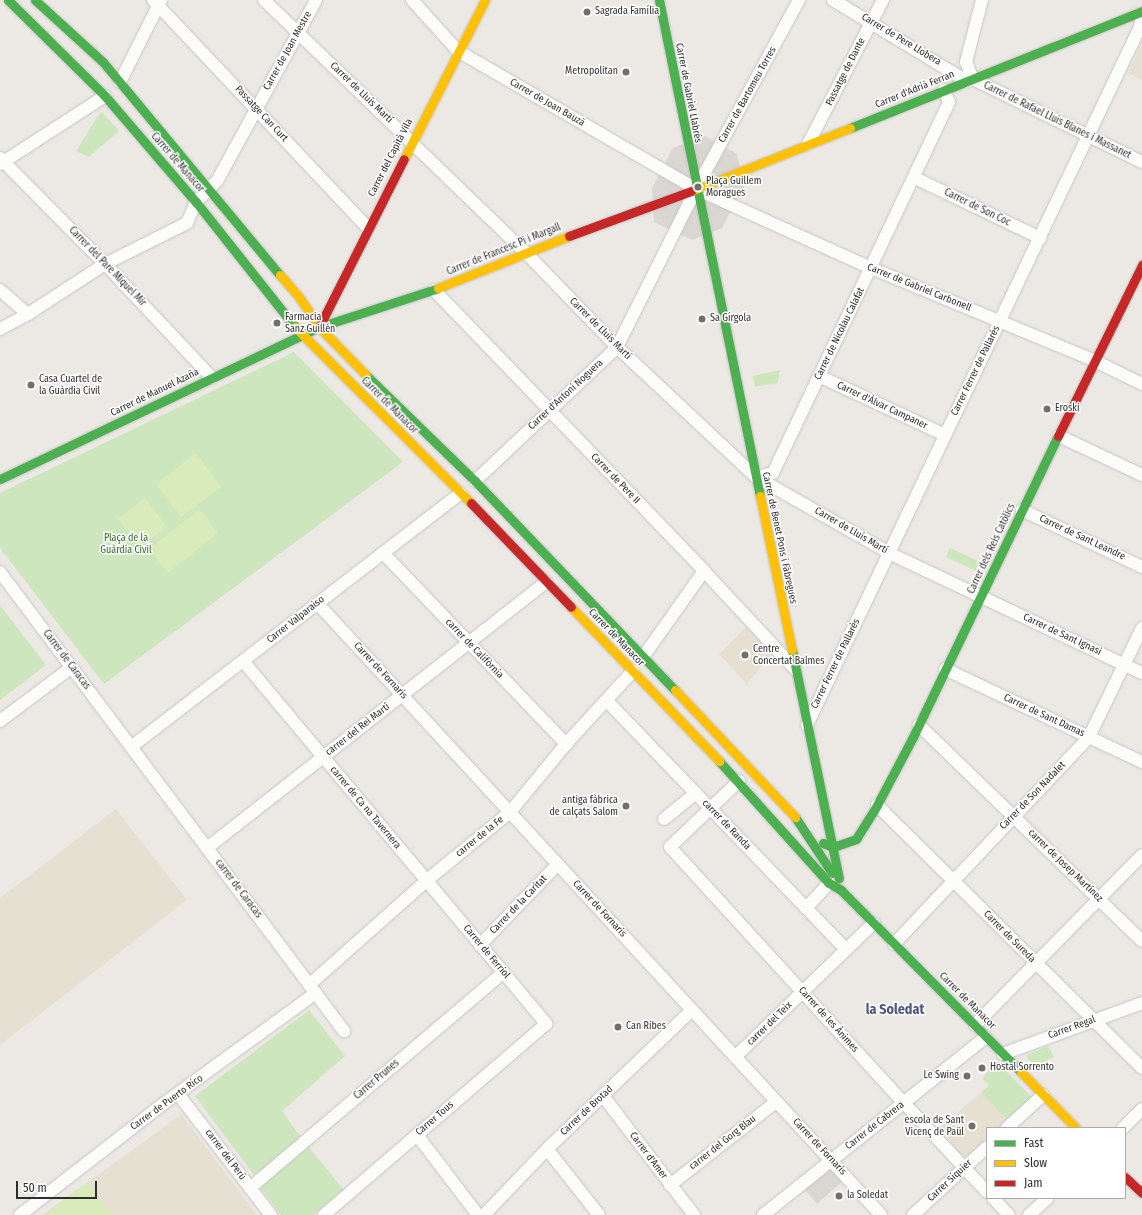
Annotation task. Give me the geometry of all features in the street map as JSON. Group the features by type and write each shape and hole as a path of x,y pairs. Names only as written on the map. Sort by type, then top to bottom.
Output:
{"street":[{"name":"Carrer de Manacor","path":"34,0 103,62 299,297 319,327 424,433 475,481 792,812 801,819 808,837 842,890 1075,1127"},
{"name":"Carrer de Lluís Martí","path":"264,0 525,252 617,347 756,477 889,553 981,597"},
{"name":"Carrer de Joan Mestre","path":"196,202 218,181 256,108 316,0"},
{"name":"Carrer de Joan Bauzà","path":"412,0 458,51 696,189"},
{"name":"Carrer del Capità Vila","path":"319,327 484,0"},
{"name":"Carrer de Gabriel Llabrés","path":"659,0 696,189"},
{"name":"Carrer de Bartomeu Torres","path":"696,189 799,0"},
{"name":"Carrer de Pere Llobera","path":"833,0 970,80"},
{"name":"Passatge de Dante","path":"808,144 883,0"},
{"path":"970,80 966,62 982,0"},
{"name":"Carrer de Manacor","path":"15,2 106,96 196,202 302,335 461,494 739,781 769,815 833,876"},
{"path":"120,82 157,2"},
{"name":"Passatge Can Curt","path":"157,2 368,228"},
{"name":"Carrer d'Adrià Ferran","path":"696,189 1142,12"},
{"name":"Carrer Ferrer de Pallarès","path":"807,725 1140,27 1142,17"},
{"name":"Carrer de Rafael Lluís Blanes i Massanet","path":"970,80 1142,162"},
{"name":"Carrer de Nicolau Calafat","path":"756,477 773,473 915,178 949,102 944,90"},
{"path":"1,161 106,96"},
{"name":"Carrer del Pare Miquel Mir","path":"1,161 105,264 212,378"},
{"name":"Carrer de Son Coc","path":"915,178 1040,238"},
{"name":"Carrer de Francesc Pi i Margall","path":"319,327 434,290 525,252 696,189"},
{"name":"Carrer de Gabriel Carbonell","path":"696,189 871,268 1095,361 1142,384"},
{"name":"Carrer d'Antoni Noguera","path":"475,481 617,347 696,189"},
{"name":"Carrer de Benet Pons i Fàbregues","path":"696,189 807,725 821,795 820,807 833,847 833,876"},
{"path":"0,329 28,314 105,264 187,223 196,202"},
{"name":"Carrer dels Reis Catòlics","path":"833,876 877,805 919,725 1022,510 1142,266"},
{"path":"0,290 28,314"},
{"name":"Carrer de Pere II","path":"434,290 704,571 795,669"},
{"name":"Carrer de Manuel Azaña","path":"0,479 319,327"},
{"name":"Carrer d'Àlvar Campaner","path":"819,376 945,435"},
{"path":"1059,436 1142,475"},
{"path":"461,494 482,505 501,525 524,533"},
{"name":"Carrer Valparaiso","path":"131,747 461,494"},
{"name":"Carrer de Sant Leandre","path":"1022,510 1142,567"},
{"name":"carrer de Califòrnia","path":"383,554 566,744"},
{"path":"643,657 704,571"},
{"name":"Carrer de Caracas","path":"0,572 131,747"},
{"name":"carrer del Rei Martí","path":"207,848 546,582"},
{"name":"Carrer de Sant Ignasi","path":"981,597 1142,673"},
{"name":"Carrer de Fornaris","path":"318,604 776,1102 832,1160 881,1215"},
{"name":"Carrer de Son Nadalet","path":"894,944 1089,737 1142,628"},
{"name":"carrer de Ca na Tavernera","path":"243,661 426,881"},
{"path":"0,721 72,668"},
{"name":"Carrer de Sant Damas","path":"945,669 1142,762"},
{"name":"carrer de la Fe","path":"312,989 426,881 510,812 566,744 633,671"},
{"name":"carrer de Randa","path":"606,700 846,949"},
{"name":"carrer de Josep Martínez","path":"919,725 1142,941"},
{"name":"carrer de Caracas","path":"131,747 344,1031"},
{"path":"710,808 739,781"},
{"path":"664,819 696,793"},
{"name":"Carrer de Sureda","path":"877,805 1142,1068"},
{"path":"820,807 843,833 856,839"},
{"name":"Carrer de les Ànimes","path":"710,808 670,847 986,1191"},
{"path":"785,819 792,812"},
{"path":"769,815 785,819 801,819"},
{"path":"808,837 833,847 856,839"},
{"path":"975,1025 1035,962 1142,855"},
{"name":"Carrer de la Caritat","path":"480,945 558,864"},
{"path":"806,908 833,876"},
{"name":"Carrer de Ferriol","path":"426,881 546,1024"},
{"name":"carrer del Teix","path":"735,1057 874,923"},
{"name":"Carrer Prunes","path":"250,1188 503,973"},
{"name":"Carrer de Puerto Rico","path":"20,1215 312,989"},
{"name":"Carrer Regal","path":"1003,1054 1142,1003"},
{"name":"Carrer de Brotad","path":"484,1215 547,1149 692,1010"},
{"name":"Carrer Tous","path":"324,1215 546,1024"},
{"name":"Carrer de Cabrera","path":"763,1215 986,1037"},
{"name":"carrer del Perú","path":"178,1094 271,1215"},
{"path":"1009,1127 1043,1095"},
{"name":"Carrer d'Amer","path":"603,1096 694,1215"},
{"name":"carrer del Gorg Blau","path":"670,1185 776,1102"},
{"path":"1124,1127 1142,1109"},
{"path":"417,1135 478,1215"},
{"name":"Carrer Siquier","path":"913,1215 986,1148"},
{"path":"547,1149 599,1215"},
{"path":"1126,1177 1142,1193"},
{"path":"994,1199 1009,1215"},
{"path":"1029,1215 1047,1199"}],"shaded area":[{"path":"1142,43 1142,80 1128,73"},
{"name":"Plaça Guillem Moragues","path":"703,135 737,154 744,186 722,228 692,240 654,222 652,188 673,148"},
{"name":"Centre Concertat Balmes","path":"747,626 773,652 747,684 719,654"},
{"path":"116,809 187,900 0,1045 0,898"},
{"name":"escola de Sant Vicenç de Paül","path":"981,1093 1008,1121 1001,1127 986,1127 986,1141 966,1159 938,1129"},
{"path":"181,1114 257,1215 42,1215 146,1140"},
{"path":"832,1160 847,1177 817,1204 801,1185"}],"green space":[{"path":"101,111 119,131 89,157 76,151"},
{"name":"Plaça de la Guàrdia Civil","path":"294,352 403,462 104,684 0,548 0,493"},
{"path":"780,370 778,383 755,387 753,376"},
{"path":"196,453 221,487 181,517 156,484"},
{"path":"145,498 167,527 140,547 118,519"},
{"path":"199,509 218,533 168,573 149,549"},
{"path":"950,548 980,562 976,571 946,557"},
{"path":"0,605 46,665 0,700"},
{"path":"309,1010 345,1056 282,1111 302,1139 254,1175 195,1096"},
{"path":"1048,1046 1054,1057 1048,1060 1041,1072 1027,1058 1027,1055"},
{"path":"997,1062 1032,1097 1008,1121 981,1093 989,1085 982,1078"},
{"path":"307,1145 344,1190 314,1215 281,1215 260,1187"},
{"path":"87,1182 112,1215 47,1215 46,1213"}],"traffic: fast":[{"path":"8,0 105,96 196,202 295,327"},
{"path":"35,0 103,62 280,275"},
{"path":"659,0 760,496"},
{"path":"850,128 1142,11"},
{"path":"0,479 319,327 438,288"},
{"path":"366,375 475,481 675,690"},
{"path":"823,843 833,847 856,839 877,805 913,737 1058,436"},
{"path":"792,650 839,878"},
{"path":"719,761 829,883 841,890 1021,1072"},
{"path":"795,817 832,873"}],"traffic: slow":[{"path":"404,159 485,0"},
{"path":"691,191 850,128"},
{"path":"438,288 569,236"},
{"path":"280,275 299,297 319,327 366,375"},
{"path":"295,327 471,503"},
{"path":"760,496 792,650"},
{"path":"571,607 719,761"},
{"path":"675,690 795,817"},
{"path":"1021,1072 1075,1127"}],"traffic: jam":[{"path":"319,327 404,159"},
{"path":"569,236 691,191"},
{"path":"1058,436 1142,265"},
{"path":"471,503 571,607"},
{"path":"1126,1178 1142,1193"}],"place":[{"name":"Sagrada Família","path":"587,12"},
{"name":"Metropolitan","path":"626,72"},
{"name":"Plaça Guillem Moragues","path":"698,187"},
{"name":"Sa Gírgola","path":"702,319"},
{"name":"Farmacia Sanz Guillén","path":"277,323"},
{"name":"Casa Cuartel de la Guàrdia Civil","path":"31,385"},
{"name":"Eroski","path":"1047,409"},
{"name":"Centre Concertat Balmes","path":"745,655"},
{"name":"antiga fàbrica de calçats Salom","path":"626,806"},
{"name":"Can Ribes","path":"618,1027"},
{"name":"Hostal Sorrento","path":"982,1068"},
{"name":"Le Swing","path":"967,1076"},
{"name":"escola de Sant Vicenç de Paül","path":"972,1126"},
{"name":"la Soledat","path":"839,1196"}],"district":[{"name":"la Soledat","path":"895,1010"}]}
